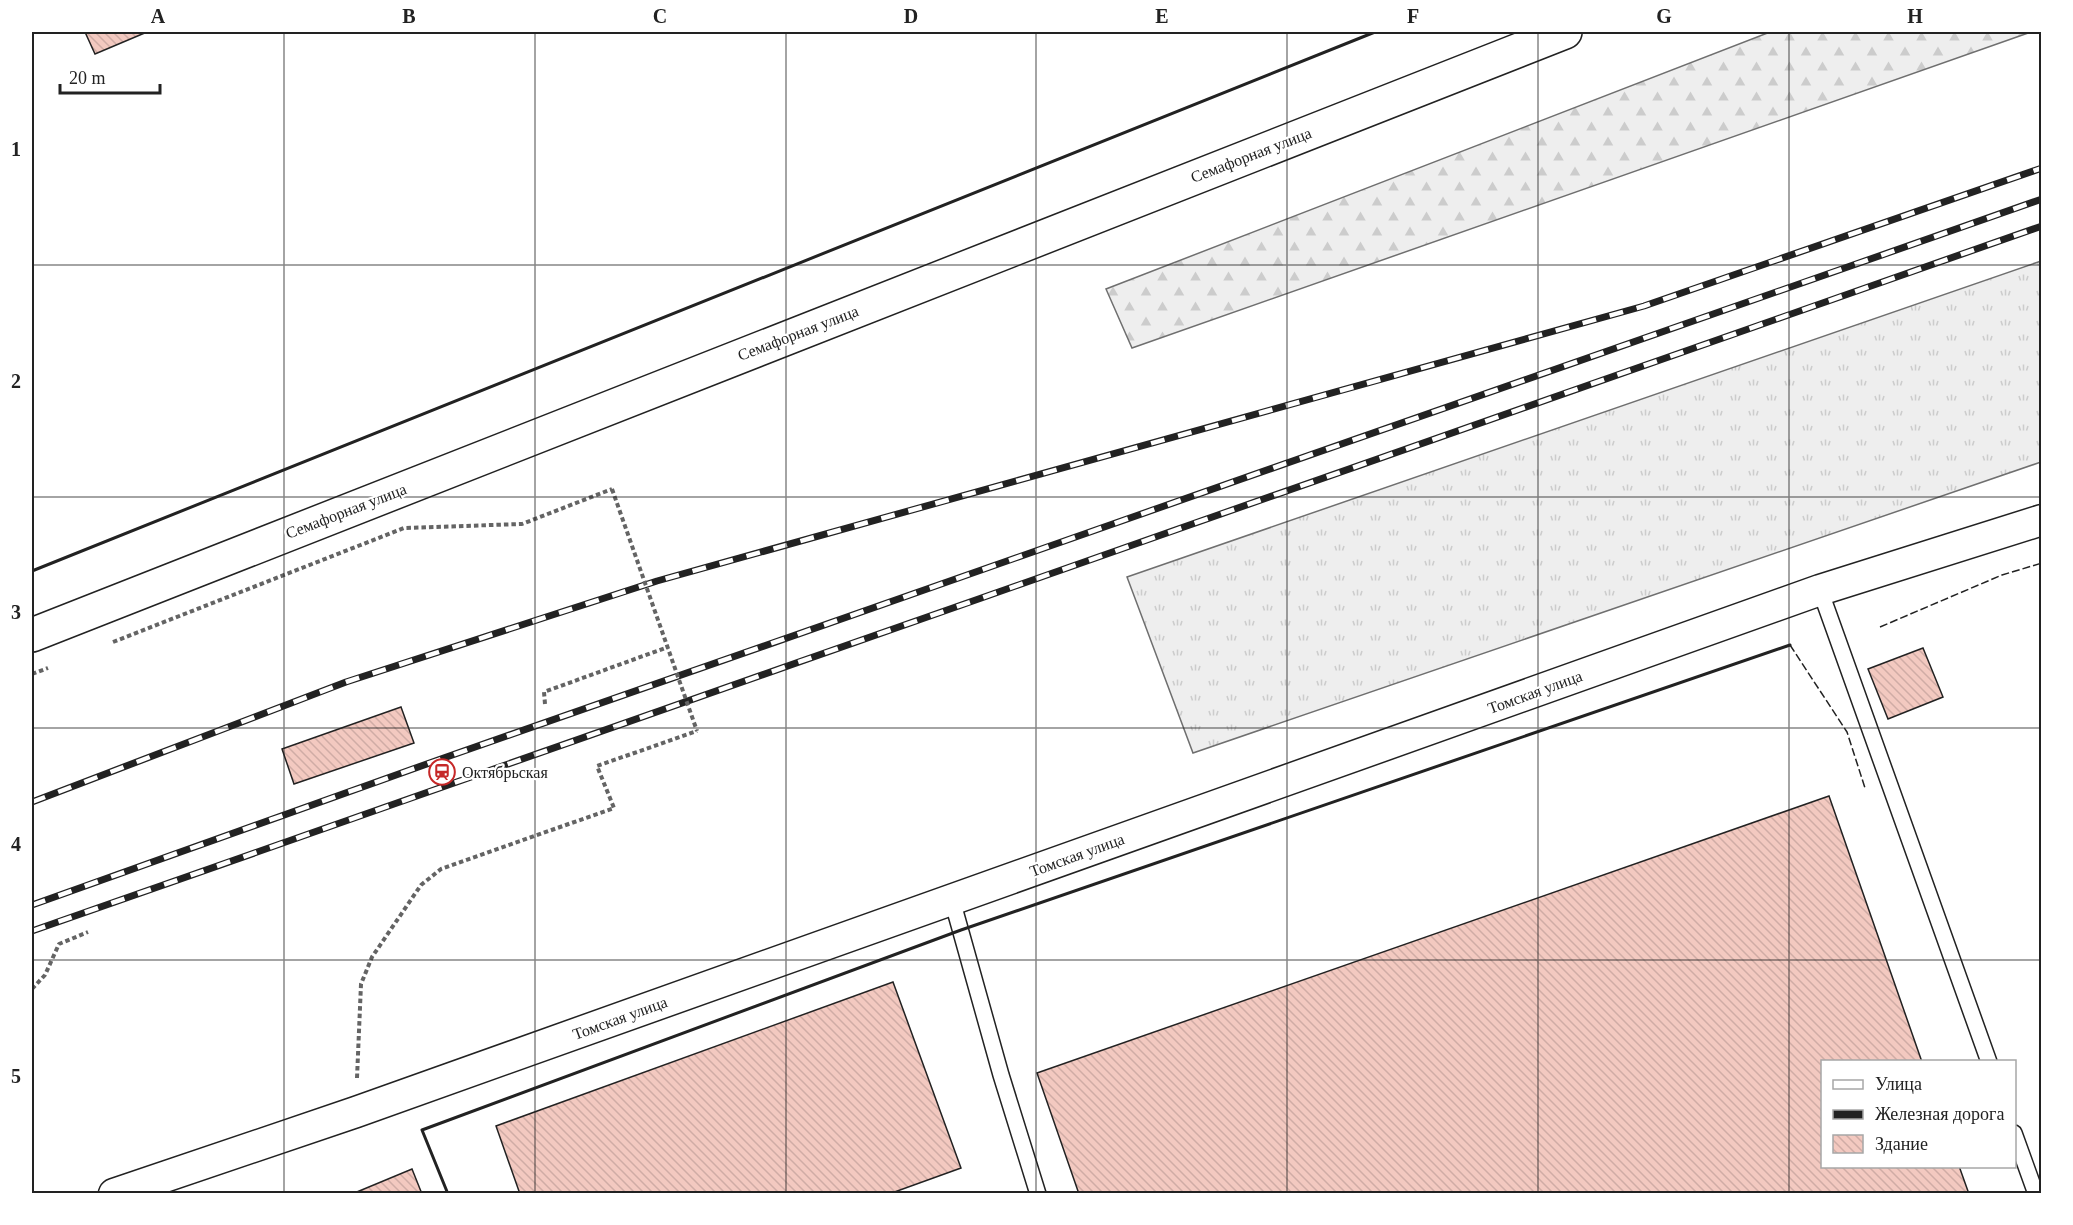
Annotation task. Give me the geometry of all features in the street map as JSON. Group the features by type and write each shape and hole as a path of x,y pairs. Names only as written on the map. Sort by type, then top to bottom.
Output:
{"highway":[{"name":"Семафорная улица","path":"32,635 1565,32"}],"street":[{"name":"Томская улица","path":"114,1194 356,1112 1820,590 2042,520"}],"lane":[{"path":"1820,590 1988,1060"},
{"path":"952,900 1001,1075 1038,1194"},
{"path":"2016,1139 2036,1194"}],"path":[{"path":"108,644 404,528 522,525 612,489 697,731 597,766 614,808 441,869 421,885 372,957 361,984 356,1112"},
{"path":"545,704 544,692 668,647"},
{"path":"32,674 53,666"},
{"path":"32,989 45,975 59,944 88,932"}],"green space":[{"path":"1770,32 2031,32 1132,348 1106,289"},
{"path":"2041,261 2041,462 1193,753 1127,577"}],"building":[{"path":"85,32 147,32 95,54"},
{"path":"1923,648 1943,697 1888,719 1868,669"},
{"path":"401,707 414,743 294,784 282,749"},
{"path":"1829,796 1921,1060 1821,1060 1821,1168 1960,1168 1969,1194 1079,1194 1037,1073"},
{"path":"893,982 961,1168 889,1194 520,1194 496,1126"},
{"path":"412,1169 422,1194 352,1194"}],"railway":[{"path":"32,802 346,682 657,581 1644,306 2042,168"},
{"path":"32,905 438,760 2042,199"},
{"path":"32,931 2042,226"}],"fence":[{"path":"1880,627 2002,575 2042,563"},
{"path":"1790,645 1847,732 1865,788"}],"wall":[{"path":"32,571 1375,32"},
{"path":"448,1194 422,1130 961,930 1790,645"}],"place":[{"name":"Октябрьская","path":"442,772"}]}
